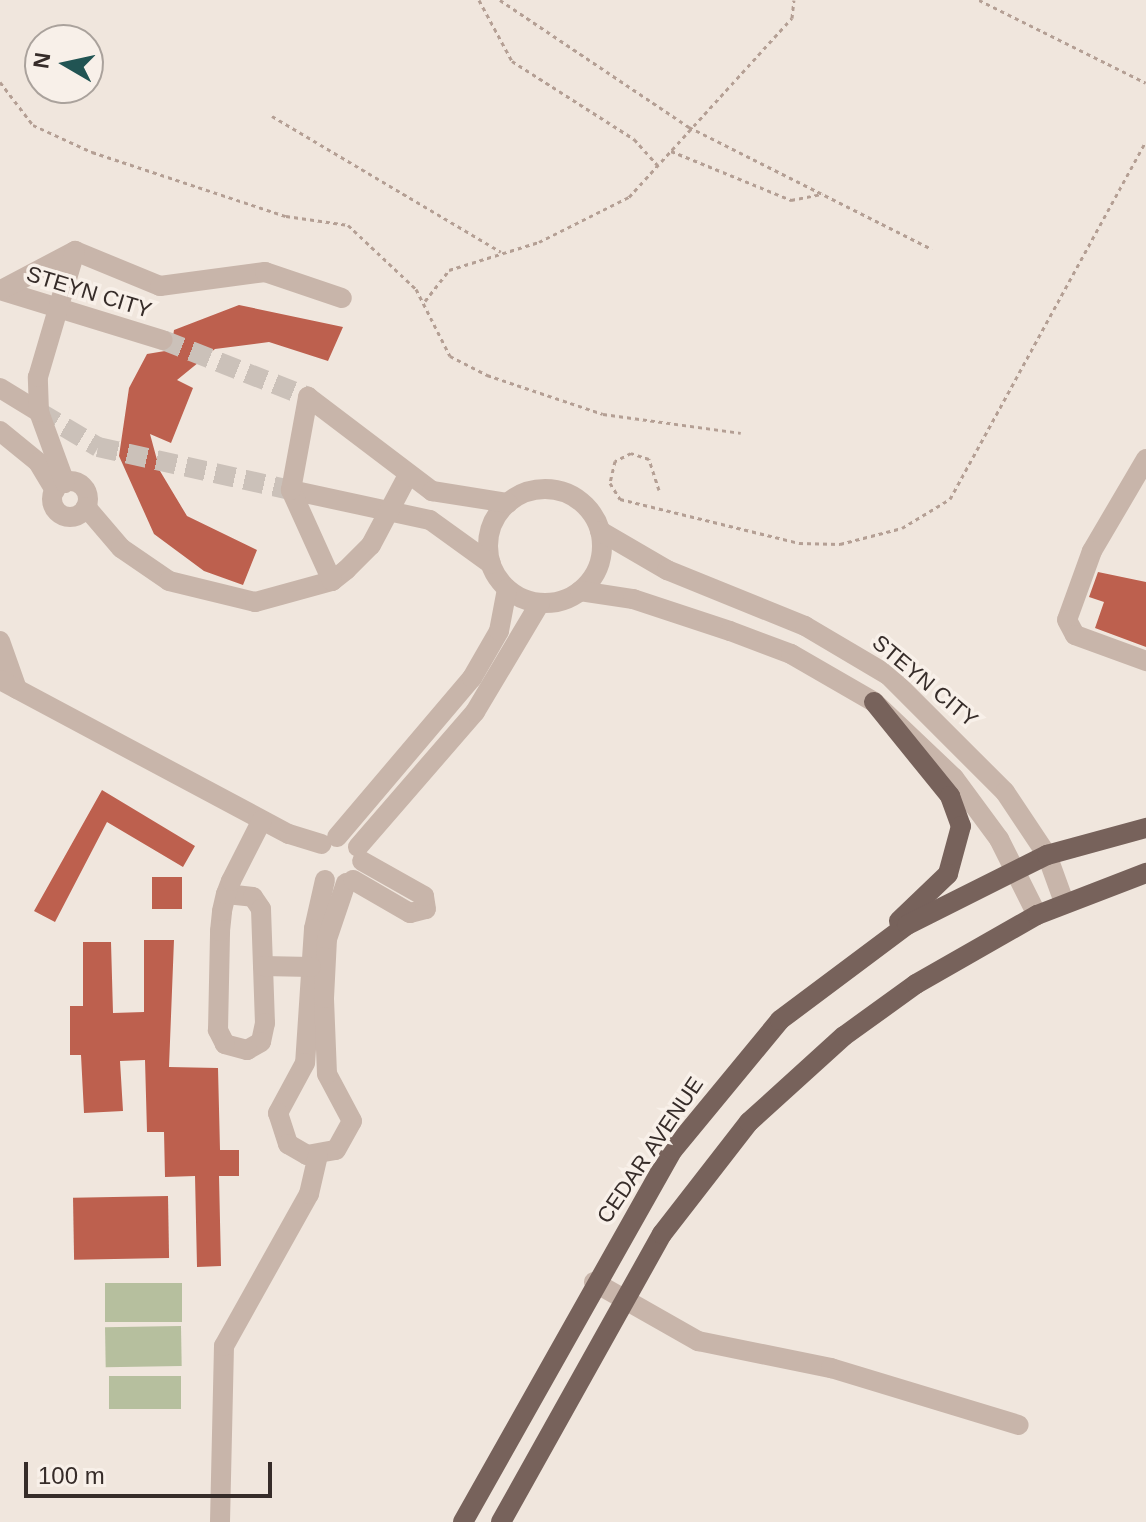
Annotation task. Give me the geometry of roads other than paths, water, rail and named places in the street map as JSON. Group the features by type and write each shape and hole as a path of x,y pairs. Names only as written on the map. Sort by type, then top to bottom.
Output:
{"main road":[{"path":"859,955 937,888 961,841 950,796 874,702"},
{"name":"CEDAR AVENUE","path":"463,1522 594,1282 707,1103 780,1020 859,955 1017,869 1047,855 1146,828"},
{"path":"501,1522 565,1399 623,1298 698,1182 749,1122 882,1006 1037,915 1064,902 1146,873"}],"street":[{"path":"1,290 75,251"},
{"path":"75,251 160,286 265,272 342,298"},
{"path":"75,251 42,349 39,412 60,486 53,502 62,515 86,507"},
{"name":"STEYN CITY","path":"1,290 163,340"},
{"path":"0,388 39,412"},
{"path":"332,581 291,490 308,397 408,475 450,498 508,503"},
{"path":"0,431 38,462 60,486 82,486 86,507 138,564 198,593 255,602 332,581 371,545 393,509 408,475"},
{"path":"1146,459 1092,551 1067,620 1075,635 1146,661"},
{"path":"291,490 393,509 453,533 491,564 507,589 540,603 580,591 633,599 730,631 815,666 874,702 954,778 1017,869 1037,915"},
{"path":"491,564 492,524 508,503 534,491 561,491 592,513 600,531 599,564 580,591"},
{"name":"STEYN CITY","path":"600,531 667,570 805,626 888,675 971,751 1047,855 1064,902"},
{"path":"327,1153 296,1151 278,1124 282,1102 305,1063 311,967 325,880 325,846 487,656 507,589"},
{"path":"220,1522 222,1362 238,1315 297,1232 327,1153 352,1121 327,1074 323,966 355,868 475,712 540,603"},
{"path":"0,641 8,684 289,834 325,846 355,868"},
{"path":"226,894 258,902 263,966 261,1042 233,1048 218,1030 226,894 262,820"},
{"path":"325,880 355,868"},
{"path":"263,966 311,967"},
{"path":"594,1282 698,1341 831,1368 1019,1425"}],"tunnel":[{"path":"163,340 308,397"},
{"path":"39,412 98,447 291,490"}]}
